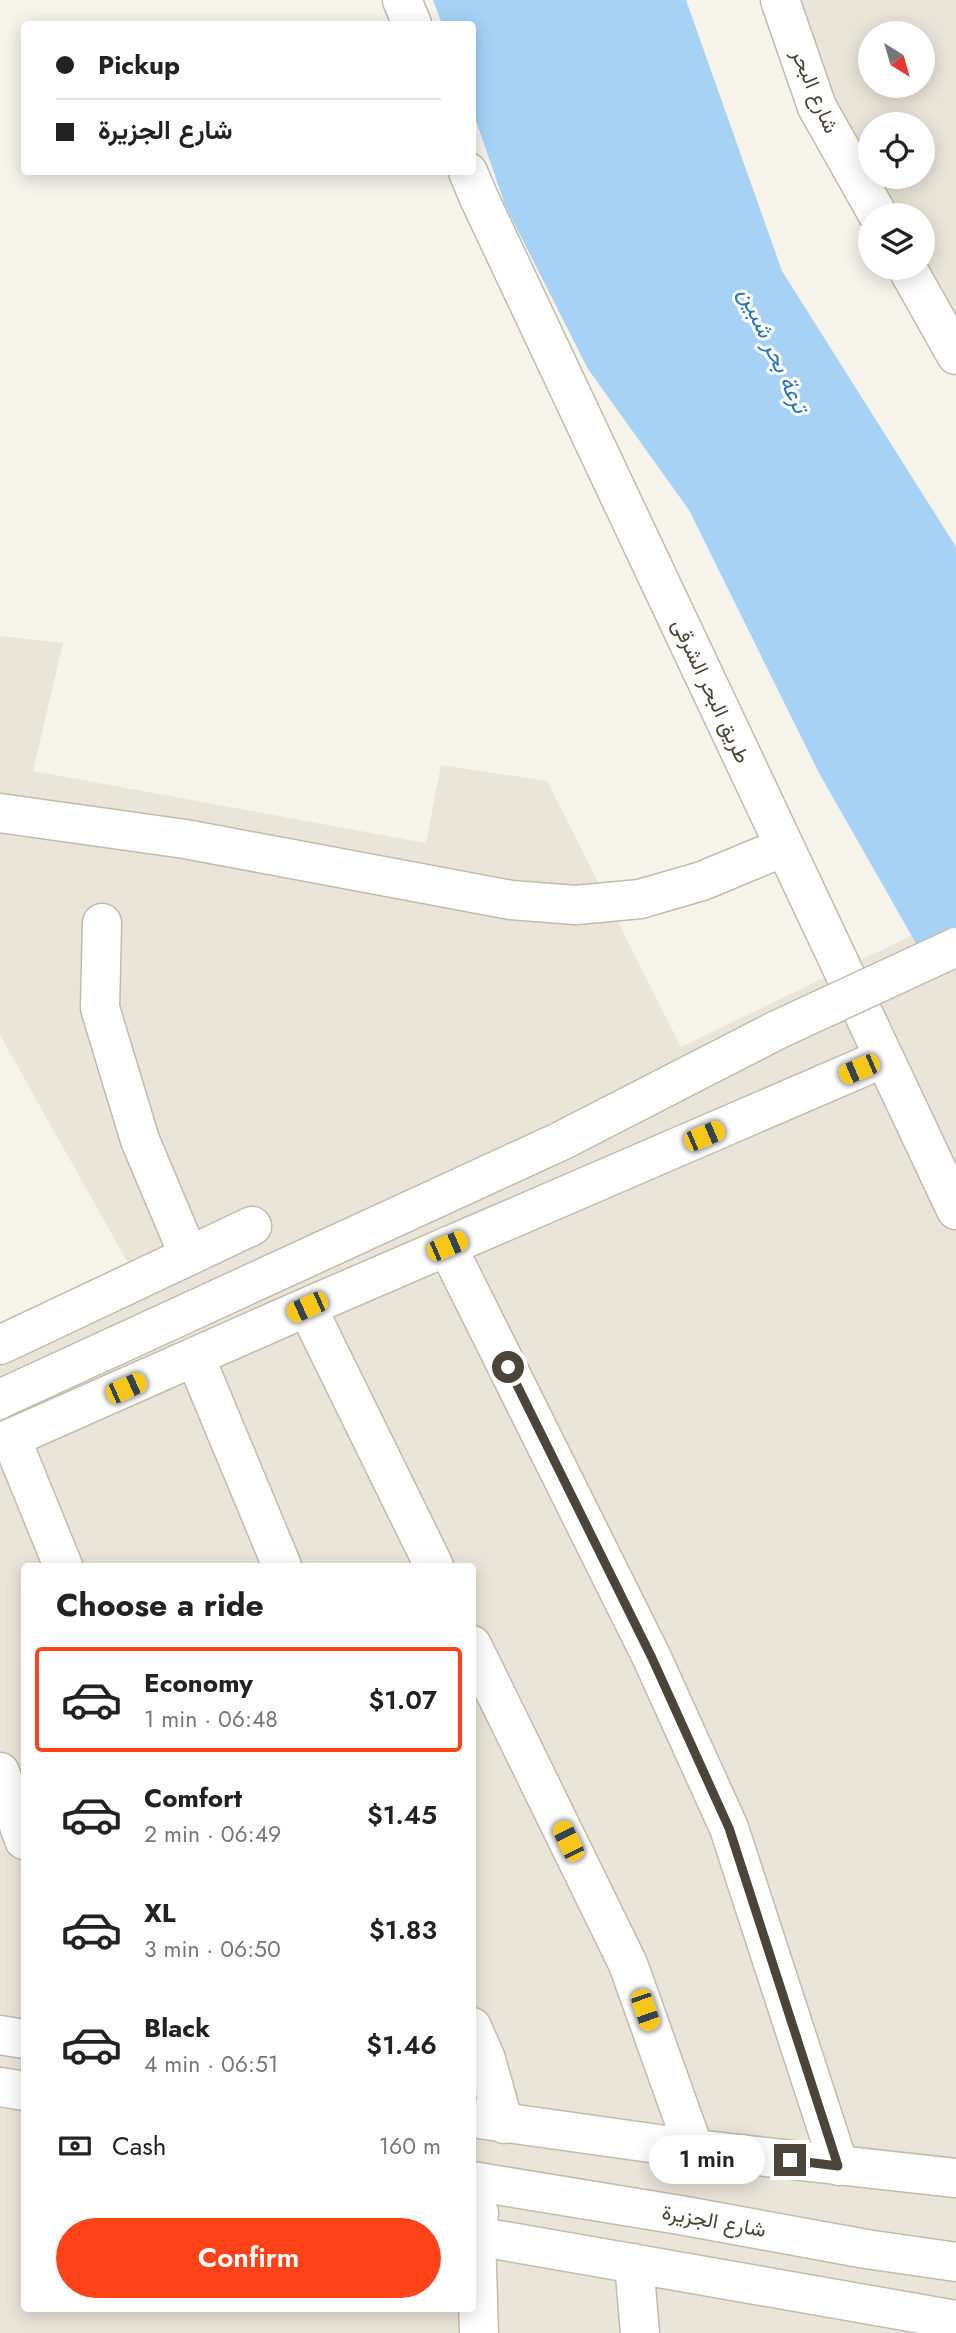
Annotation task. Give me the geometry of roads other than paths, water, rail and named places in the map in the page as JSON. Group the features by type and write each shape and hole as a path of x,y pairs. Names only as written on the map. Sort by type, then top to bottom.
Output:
{"street":[{"path":"402,0 411,21"},
{"name":"شارع البحر","path":"780,0 817,107 871,203"},
{"name":"طريق البحر الشرقى","path":"469,175 956,1210"},
{"path":"914,280 956,355"},
{"path":"0,813 185,839 512,900 576,905 640,899 702,881 784,847"},
{"path":"102,923 100,1008 139,1140 188,1254"},
{"path":"0,1399 561,1141 777,1030 956,947"},
{"path":"62,1563 6,1441 307,1307 884,1058"},
{"path":"0,1345 252,1226"},
{"path":"447,1246 652,1658 729,1828 838,2166"},
{"path":"307,1307 433,1563"},
{"path":"195,1357 281,1563"},
{"path":"476,1653 628,1964 694,2149"},
{"path":"0,1772 21,1832"},
{"path":"0,2035 21,2038"},
{"path":"476,2036 486,2059 488,2121 694,2149 956,2178"},
{"path":"0,2087 21,2090"},
{"path":"478,2182 476,2236 479,2333"},
{"name":"شارع الجزيرة","path":"478,2182 956,2262"},
{"path":"476,2236 634,2263 876,2320 956,2320"},
{"path":"634,2263 640,2333"}],"water":[{"name":"ترعة بحر شبين","path":"433,0 686,0 782,271 956,547 956,965 934,975 819,773 689,510 588,369 505,205 476,121 476,21 441,21"}]}
